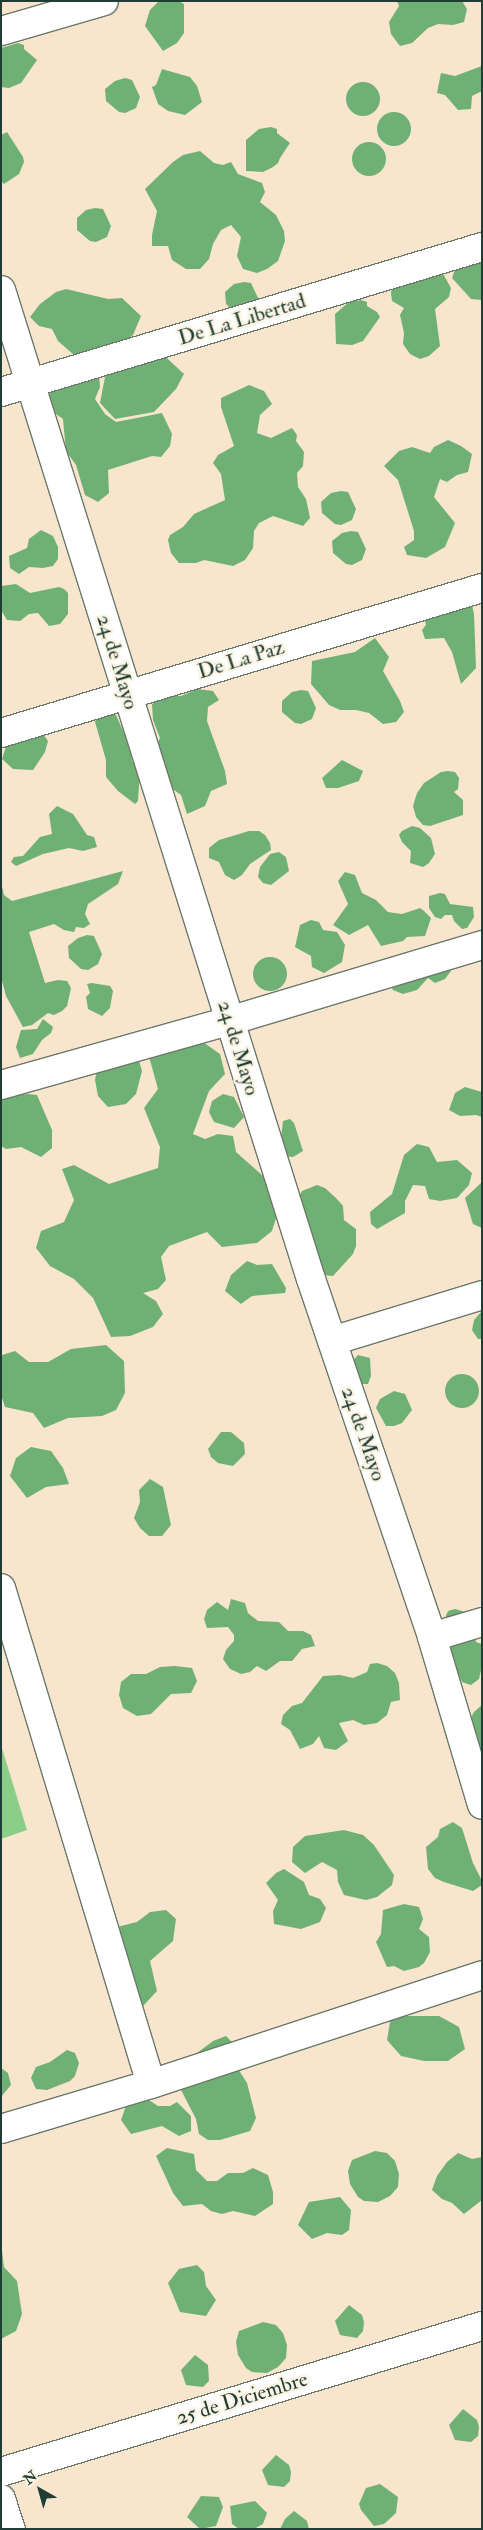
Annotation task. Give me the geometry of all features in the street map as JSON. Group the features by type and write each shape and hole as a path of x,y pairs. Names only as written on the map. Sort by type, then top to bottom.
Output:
{"street":[{"path":"1,31 104,1"},
{"name":"De La Libertad","path":"1,392 482,247"},
{"name":"24 de Mayo","path":"1,290 229,1021 332,1341 432,1637 482,1805"},
{"name":"De La Paz","path":"1,733 482,588"},
{"path":"1,1086 229,1021 482,945"},
{"path":"332,1341 482,1295"},
{"path":"1,1588 151,2084"},
{"path":"432,1637 482,1622"},
{"path":"1,2129 151,2084 482,1975"},
{"name":"25 de Diciembre","path":"1,2472 482,2326"},
{"path":"1,2498 11,2529"}],"green space":[{"path":"159,1 179,1 184,4 184,33 177,43 163,51 145,26 150,10"},
{"path":"397,1 462,1 467,9 464,22 453,25 438,24 428,28 412,43 400,46 391,34 389,22 399,6"},
{"path":"18,43 24,45 24,49 37,60 21,83 9,88 1,87 1,48"},
{"path":"482,66 482,91 472,96 471,109 458,110 445,95 437,93 441,73 455,76"},
{"path":"162,69 190,77 197,86 202,102 185,115 168,111 158,104 152,87 156,85"},
{"path":"125,78 132,80 140,97 136,108 125,113 119,112 106,101 105,89 115,81"},
{"path":"363,82 375,87 380,99 375,111 363,116 351,111 346,99 351,87"},
{"path":"394,112 406,117 411,129 406,141 394,146 382,141 377,129 382,117"},
{"path":"271,127 277,129 277,133 290,143 278,163 273,167 263,172 246,171 246,140 259,129"},
{"path":"7,132 23,157 24,162 19,174 4,184 1,181 1,135"},
{"path":"369,142 381,147 386,159 381,171 369,176 357,171 352,159 357,147"},
{"path":"200,151 214,163 223,165 231,162 238,174 262,183 265,192 260,202 276,215 284,231 285,241 278,261 267,269 257,273 243,269 237,256 241,237 231,225 221,230 213,244 209,259 200,269 186,269 172,260 168,246 152,246 152,235 157,211 145,189 183,155"},
{"path":"103,209 111,226 107,237 96,242 90,241 77,230 77,218 86,210"},
{"path":"482,253 482,300 471,299 452,278 458,261"},
{"path":"441,270 451,288 449,297 435,309 440,346 429,356 420,359 410,354 403,344 404,333 400,315 404,308 392,301 392,286"},
{"path":"251,283 259,300 238,315 226,304 225,292 234,284"},
{"path":"66,289 108,299 122,298 141,316 133,335 117,347 74,355 58,341 52,329 39,326 30,317 40,304 56,292"},
{"path":"361,300 367,302 367,306 377,312 380,317 363,341 352,345 336,344 335,314 349,302"},
{"path":"157,349 184,374 176,389 154,412 115,419 100,403 105,377 115,362"},
{"path":"99,375 100,387 95,399 105,414 116,422 162,413 172,434 170,446 161,457 152,456 108,470 109,493 98,502 85,495 76,465 66,451 63,419 52,411 49,399 51,390"},
{"path":"249,385 264,391 272,404 260,415 257,433 271,438 292,428 297,435 296,441 304,452 303,466 297,473 298,487 306,499 310,518 303,526 273,516 259,523 254,531 253,548 245,560 233,566 204,560 196,563 179,563 171,553 168,540 170,535 183,527 194,514 225,500 221,474 213,463 218,455 234,446 221,407 221,398"},
{"path":"448,440 472,454 468,472 457,475 447,482 440,479 434,497 455,523 445,547 426,558 407,555 404,547 414,540 414,531 398,480 384,466 399,451 412,447 430,453 434,447"},
{"path":"348,492 356,509 352,520 341,525 335,524 322,513 321,502 331,493"},
{"path":"41,530 53,536 58,547 58,559 53,566 43,568 29,567 19,574 10,568 9,556 27,548 29,539"},
{"path":"358,532 366,549 362,560 352,565 346,564 333,553 332,541 342,533"},
{"path":"16,584 30,593 59,587 64,589 68,593 68,614 60,624 49,626 38,613 29,614 20,621 7,620 1,610 1,586"},
{"path":"471,601 474,614 476,668 461,684 452,652 444,638 425,639 422,630 426,625 423,614"},
{"path":"375,638 389,657 383,671 404,712 396,722 383,724 369,713 356,710 340,710 329,705 311,684 312,661 355,652"},
{"path":"198,689 213,691 219,700 208,707 207,721 225,771 227,784 211,791 205,806 187,814 181,795 159,779 151,757 160,738 153,720 152,704 167,696 181,696"},
{"path":"308,691 316,708 312,719 301,724 295,723 282,712 282,701 292,692"},
{"path":"108,710 116,715 131,749 132,761 140,770 138,801 135,804 118,791 106,777 106,760 95,722 99,712"},
{"path":"43,734 48,741 45,752 33,770 13,769 2,759 9,737"},
{"path":"342,760 363,771 359,781 338,788 326,788 322,778"},
{"path":"441,772 455,772 459,778 458,789 454,792 463,800 463,815 430,826 423,825 416,817 413,806 417,793 424,783"},
{"path":"57,806 73,814 87,835 94,837 97,847 83,851 69,848 43,854 16,866 11,862 14,857 23,856 40,837 52,834 49,814"},
{"path":"412,826 420,828 431,838 435,854 429,863 423,867 410,863 411,851 402,842 399,835 402,831"},
{"path":"249,831 259,831 265,835 270,843 271,850 250,864 242,875 234,880 225,875 219,862 209,858 209,848 219,840"},
{"path":"279,852 286,857 289,871 271,885 263,883 258,877 260,867 270,854"},
{"path":"123,871 118,884 88,904 85,914 90,924 84,928 76,927 74,932 64,930 54,924 29,932 45,983 58,980 67,981 71,988 67,1006 62,1011 54,1015 48,1013 32,1025 23,1027 6,996 1,977 1,882 4,895 12,901"},
{"path":"345,872 355,875 362,893 376,900 388,912 402,914 420,908 424,911 431,918 425,936 407,937 403,941 381,946 368,925 349,935 333,925 348,904 338,881"},
{"path":"440,893 445,894 450,904 473,907 474,917 467,928 462,929 454,921 452,915 445,915 441,919 435,917 429,908 429,896"},
{"path":"311,920 319,922 323,930 337,932 345,945 342,962 324,973 312,967 311,956 295,947 300,925"},
{"path":"87,935 94,936 102,954 98,964 88,970 81,969 69,958 68,946 78,938"},
{"path":"270,957 282,962 287,974 282,986 270,991 258,986 253,974 258,962"},
{"path":"448,966 451,971 445,979 435,983 428,978 417,990 403,994 393,990 390,984"},
{"path":"87,984 110,986 113,991 110,1008 102,1016 88,1009 86,997 90,993"},
{"path":"43,1019 53,1027 51,1033 42,1040 33,1054 20,1058 16,1047 21,1030 37,1029"},
{"path":"200,1040 220,1054 225,1074 209,1091 193,1134 205,1139 218,1134 233,1136 236,1152 271,1183 278,1212 272,1231 257,1243 222,1247 207,1232 169,1246 161,1257 166,1280 158,1289 143,1293 156,1301 163,1314 153,1327 130,1336 111,1337 93,1298 74,1279 50,1266 36,1248 41,1231 64,1222 74,1200 62,1169 74,1165 109,1184 158,1168 160,1147 144,1108 158,1089 148,1053"},
{"path":"101,1048 138,1057 142,1071 136,1094 126,1104 108,1107 98,1096 95,1080"},
{"path":"465,1087 482,1092 482,1117 476,1115 460,1116 449,1110 455,1093"},
{"path":"223,1094 234,1097 244,1117 234,1128 214,1122 209,1112 212,1101"},
{"path":"37,1095 52,1130 52,1148 41,1157 21,1147 6,1149 1,1146 1,1096"},
{"path":"290,1119 294,1123 303,1151 293,1157 284,1156 280,1148 283,1121"},
{"path":"417,1144 429,1147 437,1162 457,1160 472,1173 469,1185 457,1198 440,1201 429,1199 425,1186 413,1185 405,1201 405,1213 377,1229 371,1224 370,1212 392,1194 404,1155"},
{"path":"482,1182 482,1228 473,1224 465,1198"},
{"path":"317,1185 325,1188 336,1198 343,1206 344,1220 356,1229 356,1246 353,1254 333,1276 322,1275 311,1250 315,1241 305,1230 296,1202 302,1191"},
{"path":"247,1261 257,1265 272,1264 286,1288 285,1293 252,1296 241,1304 225,1291 231,1275"},
{"path":"482,1311 482,1339 478,1339 472,1330 474,1320"},
{"path":"106,1345 124,1361 125,1393 116,1410 102,1416 68,1418 44,1428 33,1413 5,1407 1,1395 2,1355 15,1351 29,1362 48,1362 71,1349"},
{"path":"358,1355 370,1358 371,1376 368,1384 353,1384 349,1365"},
{"path":"462,1374 469,1375 474,1379 478,1384 478,1398 474,1403 469,1407 462,1408 455,1407 450,1403 446,1398 445,1391 446,1384 450,1379 455,1375"},
{"path":"394,1391 405,1394 412,1410 402,1423 386,1426 376,1408 380,1399"},
{"path":"221,1432 231,1432 244,1443 245,1454 233,1466 218,1463 211,1457 208,1449"},
{"path":"31,1447 51,1451 63,1468 69,1484 46,1487 27,1498 10,1476 16,1458"},
{"path":"150,1479 163,1487 171,1525 162,1536 149,1536 140,1528 134,1518 140,1502 139,1490"},
{"path":"231,1599 245,1603 248,1613 258,1621 279,1622 288,1631 303,1631 311,1635 315,1646 302,1649 292,1661 280,1661 266,1671 257,1666 250,1672 241,1674 230,1669 223,1659 226,1650 234,1641 234,1635 228,1627 207,1628 204,1619 207,1610 217,1602 228,1610"},
{"path":"455,1609 472,1614 476,1642 482,1644 482,1666 479,1679 471,1685 462,1682 452,1660 444,1620 448,1611"},
{"path":"377,1663 387,1666 395,1673 399,1683 400,1700 391,1702 387,1715 377,1723 364,1725 353,1720 339,1723 348,1741 336,1750 324,1748 319,1736 313,1744 300,1749 290,1730 281,1724 283,1715 292,1706 302,1703 323,1676 340,1675 353,1678 367,1672 370,1664"},
{"path":"160,1667 192,1668 197,1681 191,1693 171,1694 151,1714 137,1716 123,1708 119,1695 121,1682 131,1674 146,1674"},
{"path":"482,1705 482,1768 469,1721 474,1712"},
{"path":"1,1745 27,1830 1,1839"},
{"path":"453,1822 462,1828 473,1863 482,1881 482,1885 473,1891 435,1878 428,1869 426,1847 438,1837 440,1829"},
{"path":"344,1830 363,1835 374,1845 394,1875 392,1885 377,1897 366,1900 344,1895 338,1882 337,1870 322,1862 305,1873 292,1862 293,1847 305,1836"},
{"path":"284,1869 304,1882 309,1895 320,1899 326,1908 320,1922 301,1929 274,1924 273,1911 278,1900 266,1883 276,1873"},
{"path":"404,1904 419,1907 423,1919 419,1929 429,1937 430,1952 424,1963 419,1967 404,1971 394,1966 387,1967 376,1942 381,1934 383,1910"},
{"path":"166,1910 176,1919 173,1941 150,1961 157,1991 143,2006 108,1986 113,1928 137,1922 150,1912"},
{"path":"391,2016 439,2016 459,2027 465,2049 448,2061 424,2061 401,2056 387,2040"},
{"path":"226,2036 233,2043 240,2072 247,2083 256,2118 250,2131 220,2140 208,2140 199,2134 196,2119 180,2088 186,2068 197,2053 213,2041"},
{"path":"67,2050 75,2053 79,2063 75,2076 70,2081 47,2090 36,2089 31,2078 36,2067 50,2062"},
{"path":"1,2068 8,2073 11,2085 1,2097"},
{"path":"146,2098 158,2106 170,2106 177,2102 191,2116 191,2131 179,2136 162,2126 131,2134 121,2120 127,2103"},
{"path":"167,2148 194,2154 196,2170 207,2181 217,2181 228,2173 243,2173 253,2168 268,2175 273,2192 273,2204 255,2216 233,2211 222,2214 211,2211 202,2204 183,2206 173,2193 156,2156"},
{"path":"375,2151 387,2153 395,2161 399,2174 398,2187 390,2196 378,2202 364,2201 358,2197 350,2184 348,2171 352,2160"},
{"path":"458,2153 472,2159 482,2157 482,2200 464,2214 452,2203 442,2199 432,2190 437,2176 447,2162"},
{"path":"340,2197 351,2210 349,2230 342,2235 327,2233 312,2239 298,2225 309,2202"},
{"path":"1,2242 4,2267 17,2281 22,2314 16,2331 1,2339"},
{"path":"197,2265 204,2272 206,2286 216,2300 206,2316 180,2312 168,2283 179,2269"},
{"path":"349,2305 362,2315 364,2322 363,2331 357,2338 340,2335 335,2321"},
{"path":"263,2322 276,2325 283,2333 287,2345 286,2358 278,2367 267,2373 252,2372 246,2368 238,2355 236,2342 239,2331"},
{"path":"195,2355 208,2365 209,2381 203,2387 186,2385 181,2370"},
{"path":"463,2409 477,2420 479,2427 478,2436 471,2442 455,2440 449,2425"},
{"path":"276,2455 289,2465 291,2472 290,2481 284,2487 268,2485 262,2470"},
{"path":"380,2484 398,2497 396,2513 384,2524 374,2526 361,2510 359,2504 366,2488"},
{"path":"201,2496 219,2497 223,2507 216,2526 200,2529 187,2517"},
{"path":"255,2501 267,2513 263,2524 254,2529 239,2529 232,2524 230,2506"},
{"path":"294,2511 307,2521 309,2529 280,2529 285,2519"}]}
